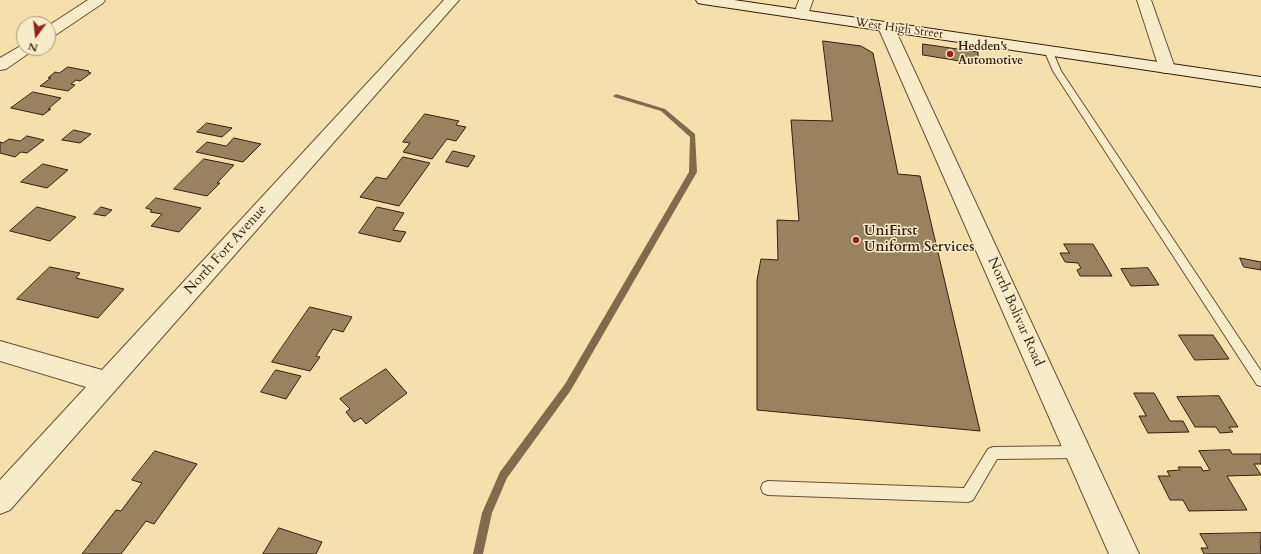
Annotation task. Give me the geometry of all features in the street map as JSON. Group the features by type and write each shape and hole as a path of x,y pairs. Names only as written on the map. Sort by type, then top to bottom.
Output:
{"street":[{"path":"56,28 98,0"},
{"name":"North Fort Avenue","path":"0,500 452,0"},
{"name":"West High Street","path":"703,0 804,7 886,27 1261,82"},
{"path":"1144,0 1167,68"},
{"name":"North Bolivar Road","path":"886,27 1124,554"},
{"path":"0,65 16,55"},
{"path":"0,352 106,382"}],"lane":[{"path":"1048,50 1057,71 1261,381"},
{"path":"768,488 968,494 993,452 1078,452"}],"building":[{"name":"UniFirst Uniform Services","path":"823,41 861,46 873,53 898,174 920,176 980,431 757,410 757,280 761,259 778,260 777,220 799,221 791,120 832,121"},
{"name":"Hedden's Automotive","path":"923,44 978,52 978,64 923,55"},
{"path":"68,67 89,71 88,72 91,73 80,81 76,80 71,84 75,85 68,91 40,86 51,78 48,78 55,72 59,73"},
{"path":"33,92 61,98 43,115 11,108"},
{"path":"425,114 459,121 456,125 466,127 456,141 447,139 432,159 403,152 410,143 403,142"},
{"path":"207,123 232,128 222,137 197,132"},
{"path":"74,130 91,134 80,143 62,140"},
{"path":"27,136 44,140 27,153 21,152 15,157 0,153 0,142 3,143 9,139 20,141"},
{"path":"234,138 261,144 243,162 196,152 207,142 226,146"},
{"path":"453,151 475,156 468,167 446,162"},
{"path":"403,157 430,163 399,206 360,197 376,177 386,179"},
{"path":"204,159 234,165 217,183 220,183 207,196 174,189"},
{"path":"43,164 68,170 47,188 21,182"},
{"path":"156,198 201,208 179,232 151,226 162,214 150,212 152,210 146,208"},
{"path":"37,207 76,217 50,241 10,231"},
{"path":"101,207 112,210 105,216 94,214"},
{"path":"377,207 404,213 393,230 406,232 400,242 359,233"},
{"path":"1064,244 1093,244 1112,276 1080,276 1077,270 1081,268 1078,263 1065,262 1060,253 1069,253"},
{"path":"1240,258 1261,262 1261,270 1244,267"},
{"path":"50,267 80,273 76,278 124,289 98,318 17,299"},
{"path":"1148,268 1159,285 1131,286 1121,269"},
{"path":"310,307 352,317 343,332 333,329 316,356 320,357 310,371 272,362"},
{"path":"1179,335 1213,335 1229,359 1195,360"},
{"path":"386,369 407,393 366,424 361,418 354,422 346,412 350,409 340,399"},
{"path":"276,370 301,376 286,399 261,392"},
{"path":"1134,393 1154,393 1170,421 1183,421 1189,432 1148,433 1139,416 1146,416"},
{"path":"1219,396 1238,427 1229,427 1233,432 1220,433 1216,427 1195,427 1177,397"},
{"path":"1230,450 1232,454 1261,454 1261,464 1254,464 1261,475 1227,476 1247,510 1189,511 1183,500 1170,500 1158,476 1170,476 1167,471 1180,470 1178,467 1201,467 1203,471 1210,470 1199,451"},
{"path":"155,451 197,464 154,524 146,521 121,554 82,554 116,510 121,511 142,483 132,480"},
{"path":"279,528 322,542 316,554 263,554"},
{"path":"1261,533 1261,554 1204,554 1201,548 1208,548 1200,534"}],"waterway":[{"path":"478,554 487,513 503,475 568,387 693,172 693,136 663,110 616,96"}],"place":[{"name":"Hedden's Automotive","path":"950,54"},
{"name":"UniFirst Uniform Services","path":"856,240"}]}
